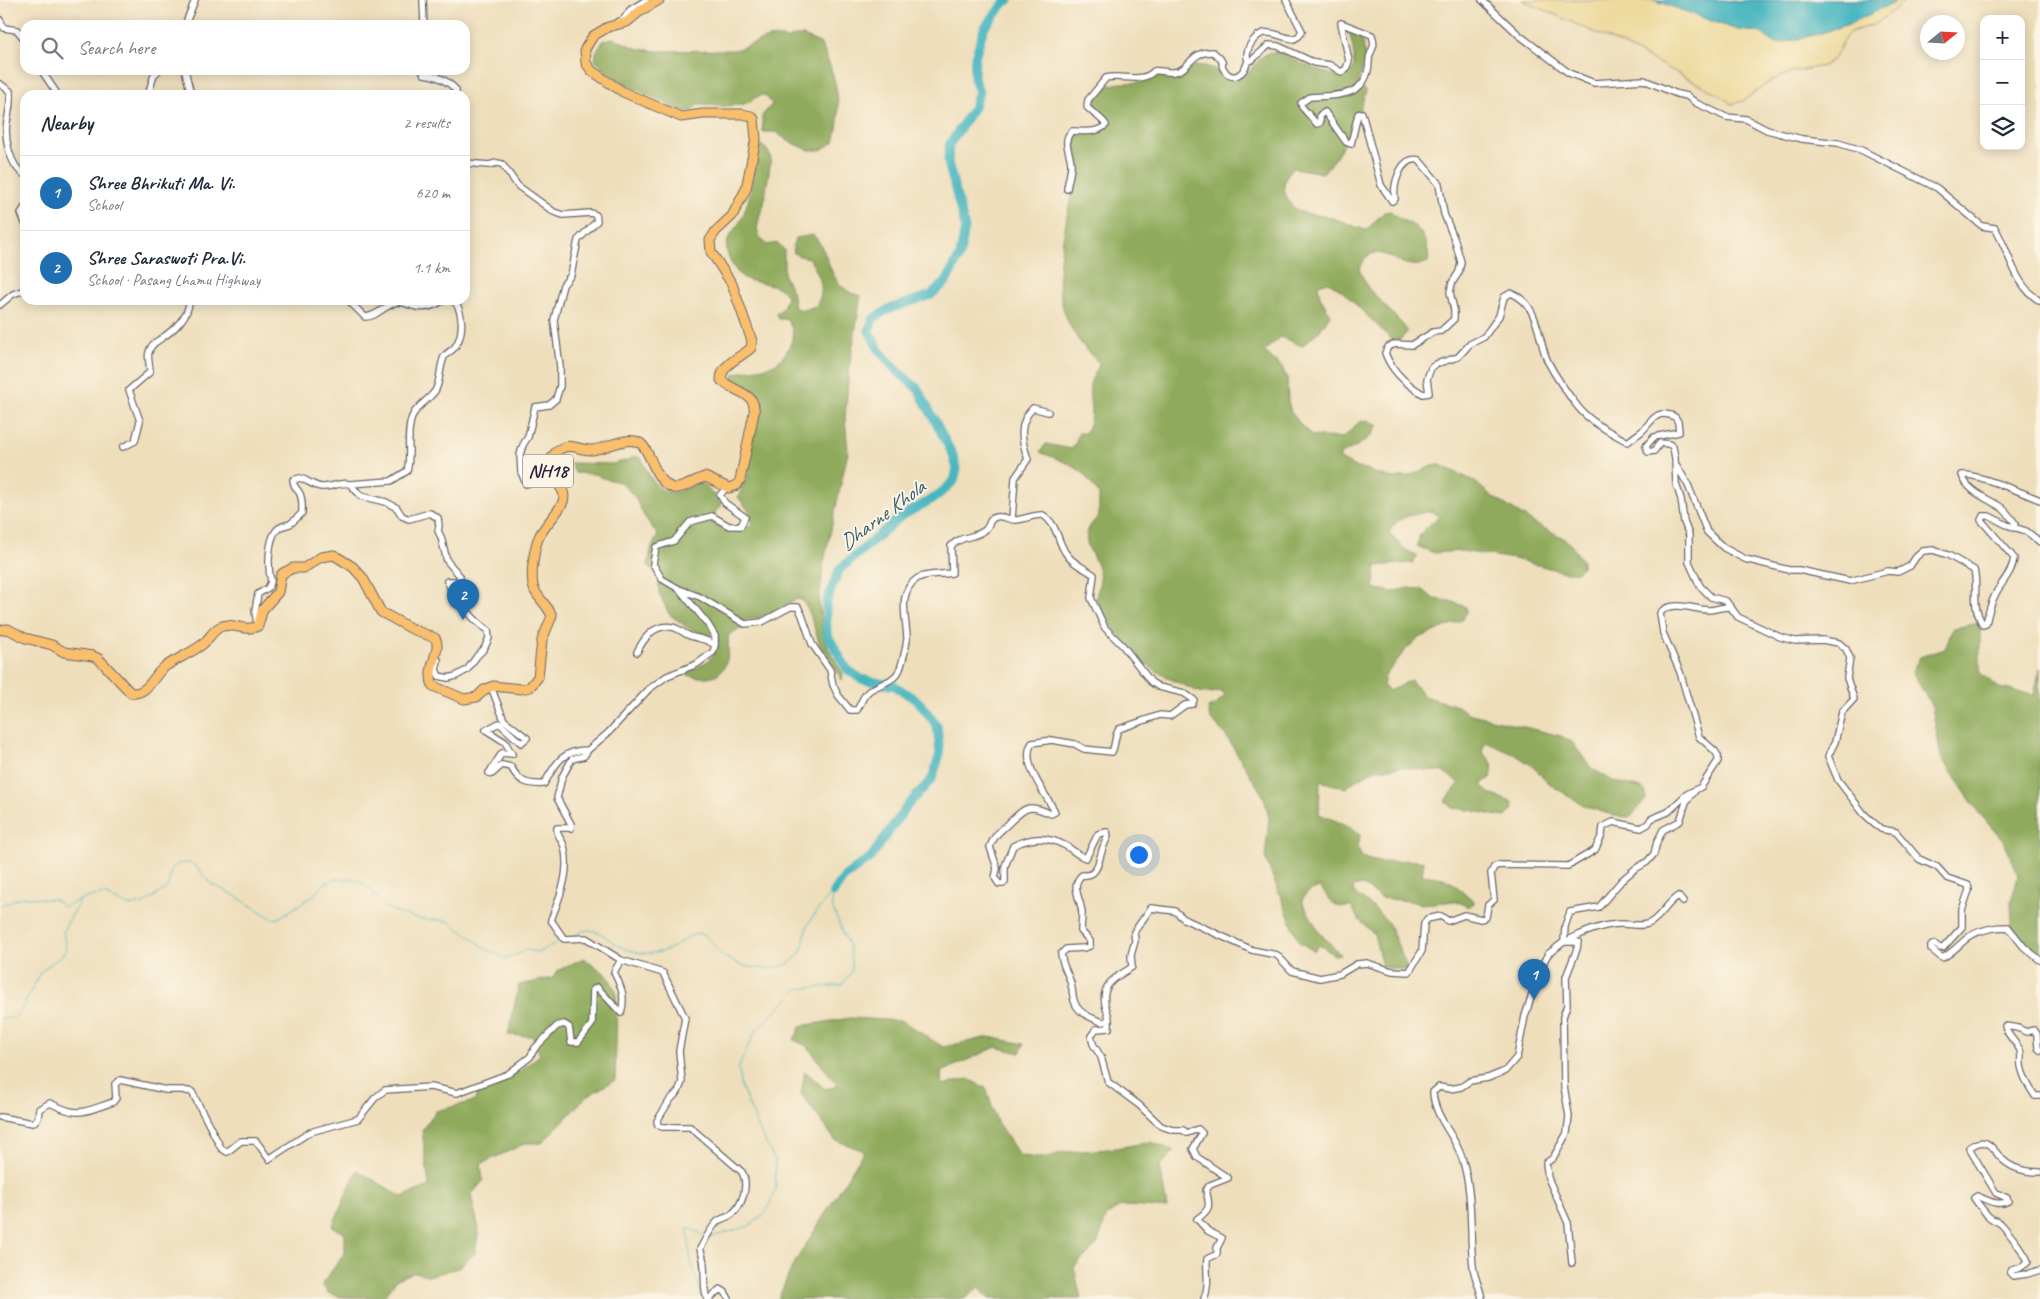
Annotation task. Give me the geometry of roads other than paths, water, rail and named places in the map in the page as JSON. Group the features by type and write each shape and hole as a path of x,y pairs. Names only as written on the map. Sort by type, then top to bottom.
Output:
{"main road":[{"path":"659,0 640,11 627,22 608,27 593,36 585,49 586,62 592,71 623,92 681,118 703,114 742,114 751,116 755,123 756,138 746,188 732,216 716,231 710,240 712,252 732,284 752,341 751,348 726,366 721,373 721,380 725,384 750,397 755,406 740,480 732,488 726,488"},
{"name":"NH18","path":"438,646 429,673 433,686 464,698 477,696 491,687 524,688 530,686 538,677 542,640 552,616 533,587 534,557 539,536 562,504 564,496 558,484 551,477 547,466 555,452 564,447 571,446 592,450 630,441 642,445 654,468 668,485 680,488 706,477 726,488"},
{"path":"0,630 8,629 25,638 52,645 64,652 92,656 99,659 129,691 135,694 144,690 160,670 201,646 219,627 247,629 258,626 263,609 278,592 283,573 293,568 304,568 322,558 334,555 353,568 363,578 381,612 412,629 435,638 438,646"}],"street":[{"path":"187,20 196,0"},
{"path":"423,0 424,20"},
{"path":"608,27 608,25 623,20 630,10 646,0"},
{"path":"1067,189 1071,165 1066,143 1067,135 1072,131 1092,132 1102,129 1106,125 1103,120 1092,114 1086,107 1088,100 1106,78 1149,76 1154,70 1173,72 1182,69 1197,54 1205,52 1213,52 1221,60 1223,68 1229,74 1234,76 1241,75 1245,71 1248,61 1248,50 1259,34 1276,34 1294,39 1302,31 1286,0"},
{"path":"1482,0 1519,35 1558,65 1577,76 1594,83 1644,80 1677,94 1687,96 1696,103 1726,117 1746,119 1767,130 1802,139 1838,143 1860,150 1937,188 1982,226 1995,228 2018,278 2034,297 2040,301"},
{"path":"0,20 4,28 17,30 20,34"},
{"path":"1248,61 1252,60 1269,45 1278,46 1316,63 1330,65 1341,72 1346,69 1349,61 1341,23 1372,35 1374,42 1373,50 1368,59 1369,66 1366,79 1358,88 1346,94 1310,97 1301,103 1302,107 1317,124 1320,123 1320,115 1325,112 1329,115 1346,142 1351,144 1358,114 1362,113 1381,185 1392,201 1395,199 1396,179 1406,164 1411,160 1419,160 1439,184 1444,214 1461,262 1459,272 1452,283 1450,292 1454,319 1441,330 1433,332 1412,345 1395,344 1388,347 1385,353 1390,366 1410,386 1423,394 1429,393 1427,378 1432,368 1436,364 1458,357 1470,344 1484,337 1499,316 1504,297 1511,293 1517,295 1528,306 1538,324 1548,360 1578,408 1591,421 1628,442 1642,431 1650,419 1660,414 1675,417 1678,422 1679,432 1654,437 1646,446 1648,452 1654,451 1660,443 1669,444 1673,447 1676,464 1676,484 1681,499 1684,522 1689,534 1689,562 1700,586 1711,597 1726,601 1738,617 1780,637 1795,641 1839,643 1846,649 1850,658 1847,678 1854,699 1842,712 1835,742 1828,756 1838,780 1864,814 1880,828 1896,832 1919,859 1937,867 1947,878 1968,885 1969,890 1962,910 1962,927 1943,948 1934,944 1931,946 1932,950 1942,958 1970,936 1984,929 2008,927 2024,947 2040,960"},
{"path":"44,75 54,90"},
{"path":"150,90 154,75"},
{"path":"186,75 190,90"},
{"path":"431,75 438,76 456,90"},
{"path":"0,84 10,92 11,108 6,123 11,157 14,166 20,171"},
{"path":"470,163 502,164 518,186 554,212 562,214 591,213 596,215 597,221 578,240 571,275 563,285 554,320 560,367 560,386 556,399 549,405 535,407 528,437 520,455 521,472 526,484 551,477"},
{"path":"0,305 13,294 20,292"},
{"path":"123,447 135,441 140,421 129,390 150,372 148,354 154,342 163,337 187,314 188,305"},
{"path":"353,305 365,317 371,317 392,305"},
{"path":"411,305 418,308 436,305"},
{"path":"258,626 255,611 258,594 268,588 271,582 268,572 272,537 278,528 291,523 302,513 302,500 294,486 293,480 300,478 319,487 328,487 344,483 391,481 407,471 409,463 408,436 411,418 435,390 444,356 454,348 461,329 462,315 458,305"},
{"path":"1012,519 1015,478 1028,459 1022,442 1023,422 1033,408 1048,412"},
{"path":"1676,464 1688,486 1707,532 1724,548 1735,554 1745,559 1775,567 1850,581 1888,571 1898,572 1910,566 1923,551 1933,550 1948,555 1974,570 1976,578 1974,595 1976,608 1983,626 1986,624 1988,612 1996,593 2013,564 2014,558 2010,551 1981,520 1983,516 1989,516 2014,528 2026,531 2040,542"},
{"path":"2014,528 2015,523 2009,515 2001,508 1981,498 1964,481 1962,475 1970,474 1980,479 2015,489 2040,500"},
{"path":"350,484 361,496 386,502 397,508 402,516 409,519 430,513 438,518 438,531 447,561 460,576 459,581 447,581 452,589 456,590 462,605 471,617 488,630 489,638 484,649 467,670 462,674 448,678 439,676 436,670 440,652 438,646"},
{"path":"726,488 720,495 725,503 745,516 740,526 728,526 712,516 690,522 674,541 656,547 652,564 662,579 745,624 762,622 790,607 798,607 812,644 830,670 833,685 838,695 850,710 856,710 869,690 884,684 896,676 906,650 907,638 904,605 906,591 918,578 934,574 952,573 951,546 953,543 963,537 977,534 986,529 992,518 997,516 1012,519 1037,514 1049,519 1066,553 1094,575 1092,598 1105,628 1123,646 1151,682 1160,687 1184,693 1194,700 1192,704 1185,705 1170,716 1160,715 1119,729 1112,752 1084,749 1075,744 1052,740 1032,743 1029,747 1028,755 1039,786 1055,812 1051,814 1039,808 1026,808 1017,813 1010,822 997,832 990,847 997,868 995,878 999,884 1003,884 1005,881 1004,866 1012,846 1025,840 1040,838 1056,841 1086,858 1098,834 1107,832 1108,836 1098,866 1094,871 1078,878 1075,886 1082,913 1081,931 1090,941 1090,946 1066,949 1061,954 1071,983 1074,1002 1078,1009 1097,1020 1103,1022 1109,1020"},
{"path":"678,589 708,622 715,636 713,652 698,664 667,676 649,689 584,756 572,759 562,777 557,798 571,824 571,828 557,828 564,846 566,881 551,920 564,938 586,938 621,960 663,973 685,1018 679,1051 682,1082 678,1092 670,1100 657,1121 658,1125 662,1128 690,1127 742,1172 745,1177 744,1192 739,1207 730,1216 718,1221 700,1249 705,1259 705,1292 708,1299 720,1290 725,1292 729,1299"},
{"path":"1204,1299 1209,1286 1206,1259 1217,1254 1217,1248 1222,1238 1208,1231 1197,1219 1206,1212 1209,1204 1206,1190 1210,1185 1228,1178 1197,1157 1193,1149 1202,1133 1198,1129 1187,1133 1183,1130 1173,1130 1161,1126 1139,1105 1108,1082 1101,1057 1092,1044 1091,1036 1096,1029 1109,1028 1108,1013 1105,1005 1107,987 1118,973 1132,967 1133,960 1131,955 1135,941 1134,932 1151,908 1175,911 1184,919 1252,950 1277,955 1292,970 1320,978 1340,974 1357,964 1367,963 1392,971 1409,972 1422,951 1424,924 1427,919 1441,916 1448,921 1464,915 1481,919 1486,917 1488,905 1494,900 1491,873 1494,867 1499,865 1568,866 1595,850 1602,835 1603,827 1607,824 1613,822 1641,828 1648,824 1650,819 1668,812 1687,794 1701,787 1718,761 1718,756 1699,737 1680,672 1663,633 1660,613 1663,609 1674,606 1707,610 1714,610 1723,606 1731,607"},
{"path":"637,652 648,634 663,628 672,627 715,645"},
{"path":"491,687 504,720 528,738 521,743 499,723 486,730 505,742 512,754 502,753 489,773 492,774 502,765 511,767 515,775 530,785 544,784 564,755 574,750 588,750"},
{"path":"1564,942 1565,926 1570,912 1599,907 1609,898 1622,880 1635,868 1647,862 1654,854 1663,830 1680,821 1686,802 1695,791"},
{"path":"1482,1299 1473,1265 1470,1198 1463,1159 1447,1127 1438,1114 1433,1092 1439,1087 1450,1089 1461,1087 1470,1081 1488,1078 1505,1071 1517,1057 1525,1016 1541,967 1548,954 1564,942 1593,929 1620,924 1640,926 1645,924 1655,919 1666,905 1678,896 1683,902"},
{"path":"1564,942 1578,942 1566,977 1567,1005 1563,1017 1564,1086 1569,1116 1567,1133 1554,1158 1546,1164 1548,1178 1568,1223 1572,1264"},
{"path":"0,1117 33,1123 38,1118 39,1109 50,1103 68,1112 78,1114 114,1102 116,1098 115,1084 120,1080 166,1090 192,1092 221,1148 228,1152 241,1141 256,1141 269,1159 310,1132 358,1119 375,1098 385,1090 431,1087 457,1093 508,1074 530,1056 535,1048 557,1026 564,1024 569,1027 571,1042 578,1042 592,1024 593,990 597,987 621,1013 624,993 614,972 621,960"},
{"path":"2040,1050 2038,1048 2037,1034 2034,1030 2026,1032 2018,1028 2006,1026 2006,1030 2021,1053 2021,1066 2026,1080 2035,1096 2040,1096"},
{"path":"2040,1172 2023,1171 2012,1166 2002,1160 1996,1150 1987,1143 1976,1143 1969,1148 1996,1193 2007,1198 2008,1201 2003,1204 1994,1203 1977,1196 1974,1198 1990,1219 1999,1222 2006,1229 2028,1257 2028,1262 2020,1268 2012,1270 2010,1273 2013,1276 2040,1270"}],"water":[{"path":"1654,0 1723,0 1738,2 1749,0 1898,0 1854,22 1825,32 1774,43 1760,32 1738,30"}],"waterway":[{"name":"Dharne Khola","path":"833,893 845,876 871,857 907,806 932,779 940,754 937,726 919,702 895,686 861,679 847,669 827,634 826,603 839,570 900,517 936,497 954,481 957,469 953,455 918,389 895,369 879,350 869,331 873,319 889,309 931,295 946,282 960,255 965,228 948,162 949,145 974,107 979,92 974,78 975,57 984,28 1005,2 1009,0"},
{"path":"0,1019 13,1018 21,1011 41,971 60,957 66,950 63,931 81,899 104,894 128,906 143,904 167,888 172,868 178,864 190,863 196,866 211,884 232,894 273,919 279,918 314,895 325,883 335,879 357,879 371,890 384,906 395,912 419,919 448,921 491,952 505,958 517,955 524,950 538,952 563,941"},
{"path":"573,937 580,932 592,930 621,947 639,953 656,953 674,946 689,936 701,934 709,939 719,952 734,962 752,967 779,967 794,960 798,955 809,923 833,893"},
{"name":"Dharne Khola","path":"708,1238 749,1226 765,1214 776,1189 775,1160 760,1132 740,1084 739,1066 756,1030 798,989 842,985 852,971 850,949 832,907 833,894"},
{"path":"0,905 23,897 53,899 64,907 80,900"},
{"name":"Dharne Khola","path":"702,1299 690,1257 688,1228 705,1237"}],"place":[{"name":"Shree Saraswoti Pra.Vi.","path":"463,620"},
{"name":"Shree Bhrikuti Ma. Vi.","path":"1534,1000"}]}
